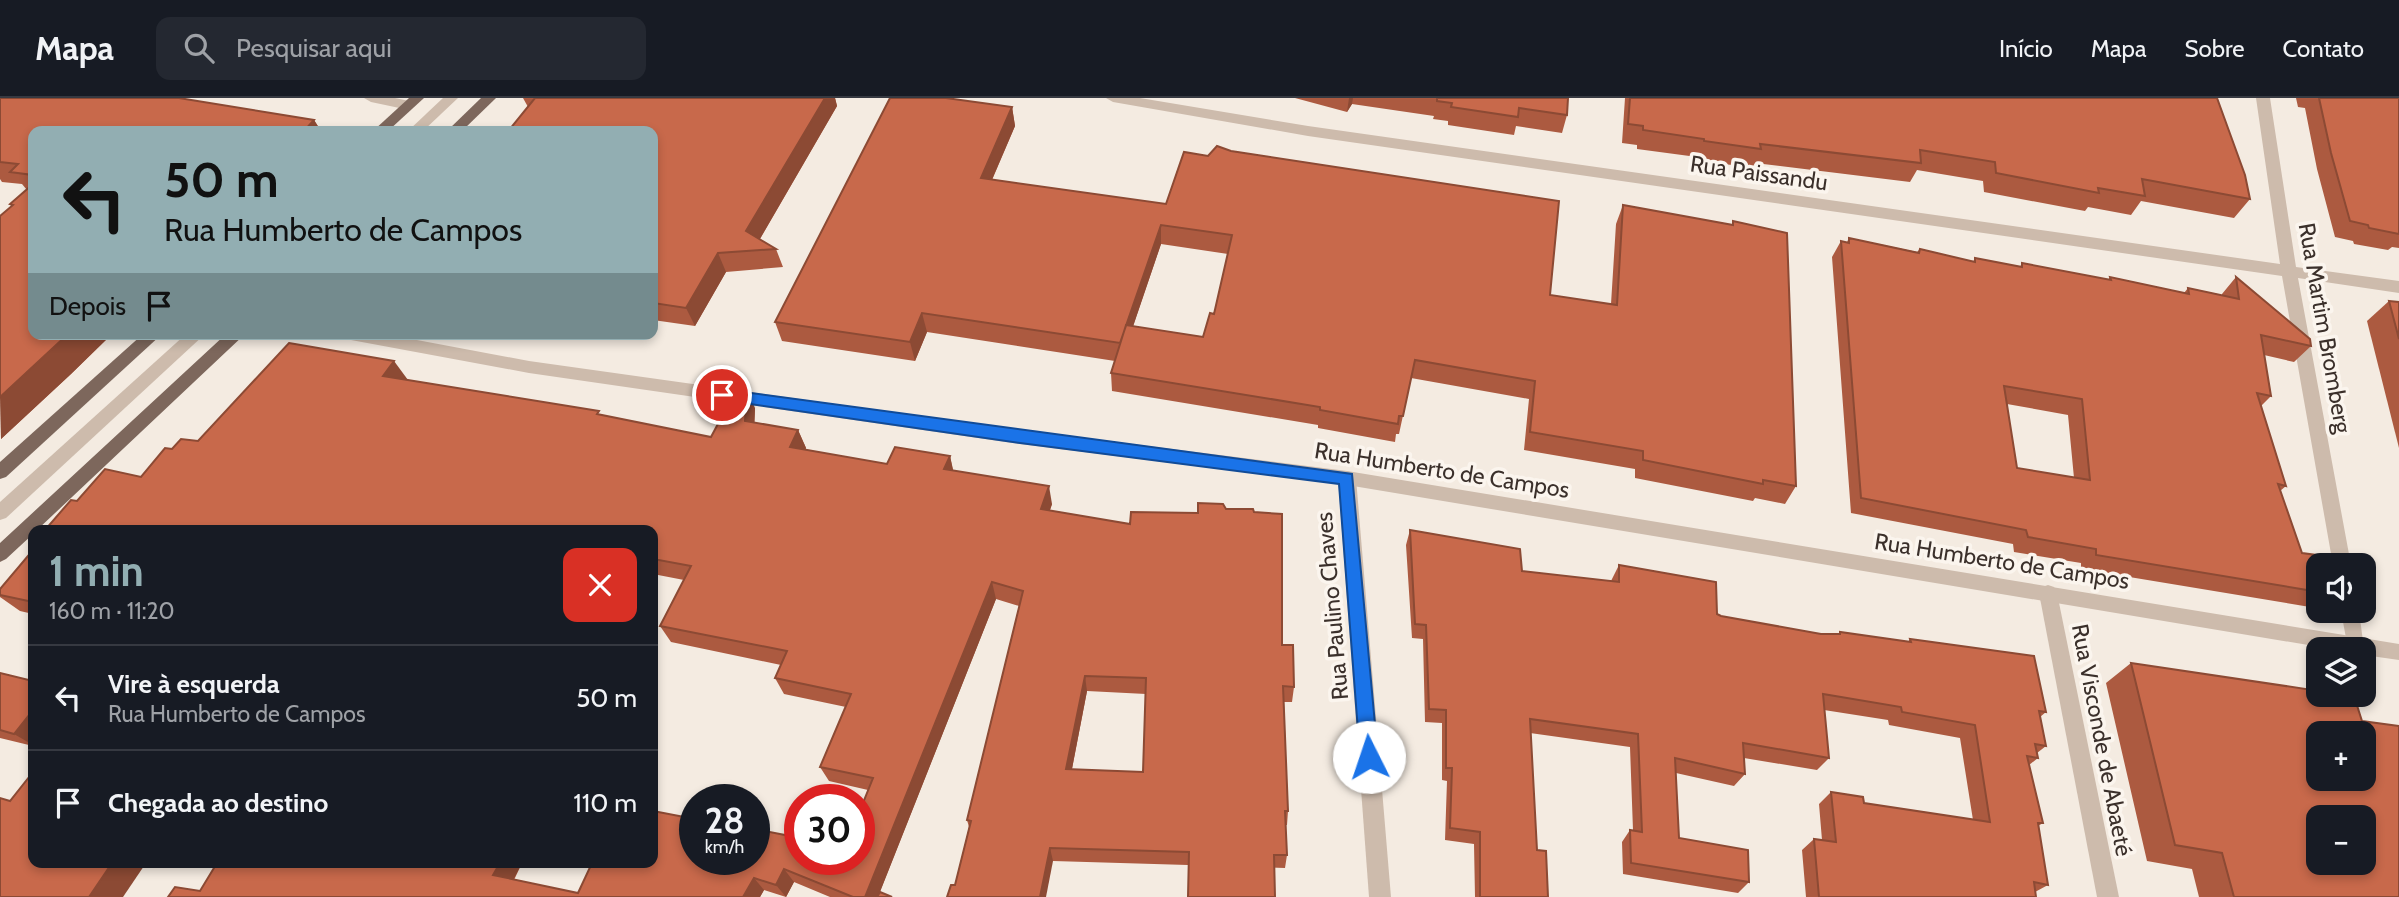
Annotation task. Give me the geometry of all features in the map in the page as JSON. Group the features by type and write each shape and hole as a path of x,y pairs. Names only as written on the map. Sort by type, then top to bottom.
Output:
{"main road":[{"path":"460,126 489,98"},
{"path":"386,126 416,100"},
{"path":"0,472 147,340"},
{"path":"31,525 231,340"},
{"path":"0,554 28,528"}],"street":[{"path":"371,98 416,100"},
{"path":"420,126 451,98"},
{"path":"467,120 478,98"},
{"name":"Rua Paissandu","path":"1113,98 1308,131 2399,287"},
{"name":"Rua Martim Bromberg","path":"2263,98 2289,272 2340,553"},
{"path":"0,513 190,340"},
{"name":"Rua Humberto de Campos","path":"383,340 529,367 1020,437 1346,478 2306,637"},
{"name":"Rua Paulino Chaves","path":"1346,478 1380,897"},
{"name":"Rua Visconde de Abaeté","path":"2048,593 2108,897"},
{"name":"Rua Humberto de Campos","path":"2376,649 2399,652"}],"building":[{"path":"0,98 179,98 314,120 309,126 28,126 28,174 10,172 18,164 0,162"},
{"path":"535,98 825,98 746,231 776,249 718,253 686,308 658,304 658,126 512,126"},
{"path":"890,98 946,98 1012,107 981,178 1166,204 1184,152 1208,156 1217,146 1231,151 1559,201 1550,295 1617,305 1623,205 1733,225 1733,221 1787,233 1796,486 1763,480 1763,484 1643,460 1643,451 1530,432 1535,381 1415,360 1403,416 1399,416 1398,424 1320,410 1320,407 1111,373 1124,332 1120,343 922,313 910,342 775,322","holes":["1161,225 1232,235 1214,314 1210,313 1203,337 1126,325"]},
{"path":"1437,98 1568,98 1567,115 1519,108 1518,117 1451,107 1452,103 1437,101"},
{"path":"1630,98 2217,98 2245,175 2250,199 2142,179 2145,196 2098,188 2099,193 1996,173 1995,162 1920,150 1921,163 1760,144 1761,149 1704,141 1643,130 1643,126 1628,124"},
{"path":"2319,98 2399,98 2399,234 2350,221"},
{"path":"28,188 28,340 62,340 0,397 0,216 13,205 10,204"},
{"path":"1849,238 1919,253 1920,249 1975,262 1975,258 2022,267 2022,263 2111,280 2110,277 2189,294 2188,288 2239,299 2236,277 2310,339 2311,346 2261,335 2271,396 2257,393 2286,486 2278,484 2302,553 2306,554 2306,590 2096,555 2096,549 2028,537 2026,530 1861,498 1841,241 1849,243","holes":["2004,386 2082,399 2090,480 2017,468"]},
{"path":"2389,301 2399,302 2399,339"},
{"path":"289,343 394,361 383,376 599,411 597,414 711,437 737,388 747,390 745,421 798,430 790,447 887,464 895,447 950,456 944,469 1049,486 1041,509 1130,524 1131,512 1198,513 1198,503 1223,504 1226,509 1253,509 1254,512 1282,514 1282,645 1293,645 1294,687 1283,686 1287,855 1274,855 1275,897 1188,897 1189,852 1050,848 1040,897 947,897 951,885 955,885 971,821 967,820 1023,591 992,582 875,872 875,784 871,784 873,778 820,767 851,694 775,678 787,651 660,626 691,566 658,560 658,525 49,525 71,500 77,501 105,469 141,477 165,448 172,449 181,439 198,441","holes":["1085,676 1146,678 1143,772 1066,769"]},
{"path":"1410,530 1520,549 1522,571 1619,582 1619,565 1716,582 1717,614 1721,616 1821,634 1840,632 1911,642 1910,639 2034,656 2046,712 2039,711 2046,746 2035,744 2038,758 2027,756 2043,823 2038,823 2048,885 2034,882 2036,897 1819,897 1814,839 1836,842 1831,792 1863,797 1864,803 1990,822 1975,725 1902,712 1901,707 1823,694 1829,758 1743,743 1745,774 1675,758 1679,838 1748,850 1749,882 1631,863 1630,830 1642,832 1638,734 1530,719 1537,850 1546,851 1548,897 1480,897 1480,832 1450,828 1452,768 1446,768 1446,710 1429,709 1426,625 1415,624"},
{"path":"28,556 28,601 0,595 0,589"},
{"path":"2131,663 2306,689 2306,707 2358,707 2362,721 2306,721 2306,791 2376,791 2376,723 2399,726 2399,897 2234,897 2222,853 2175,845"},
{"path":"0,673 28,680 28,716 14,734 0,730"},
{"path":"28,778 28,868 109,868 89,897 0,897 0,798 10,801"},
{"path":"658,812 679,816 679,875 770,875 770,832 784,835 784,869 776,885 754,878 743,897 168,897 175,887 200,891 214,868 497,868 493,875 578,893 590,868 658,868"},
{"path":"799,875 874,875 865,897 853,897"},
{"path":"880,892 892,897 877,897"}],"route":[{"path":"722,395 1020,437 1346,478 1369,757"}]}
